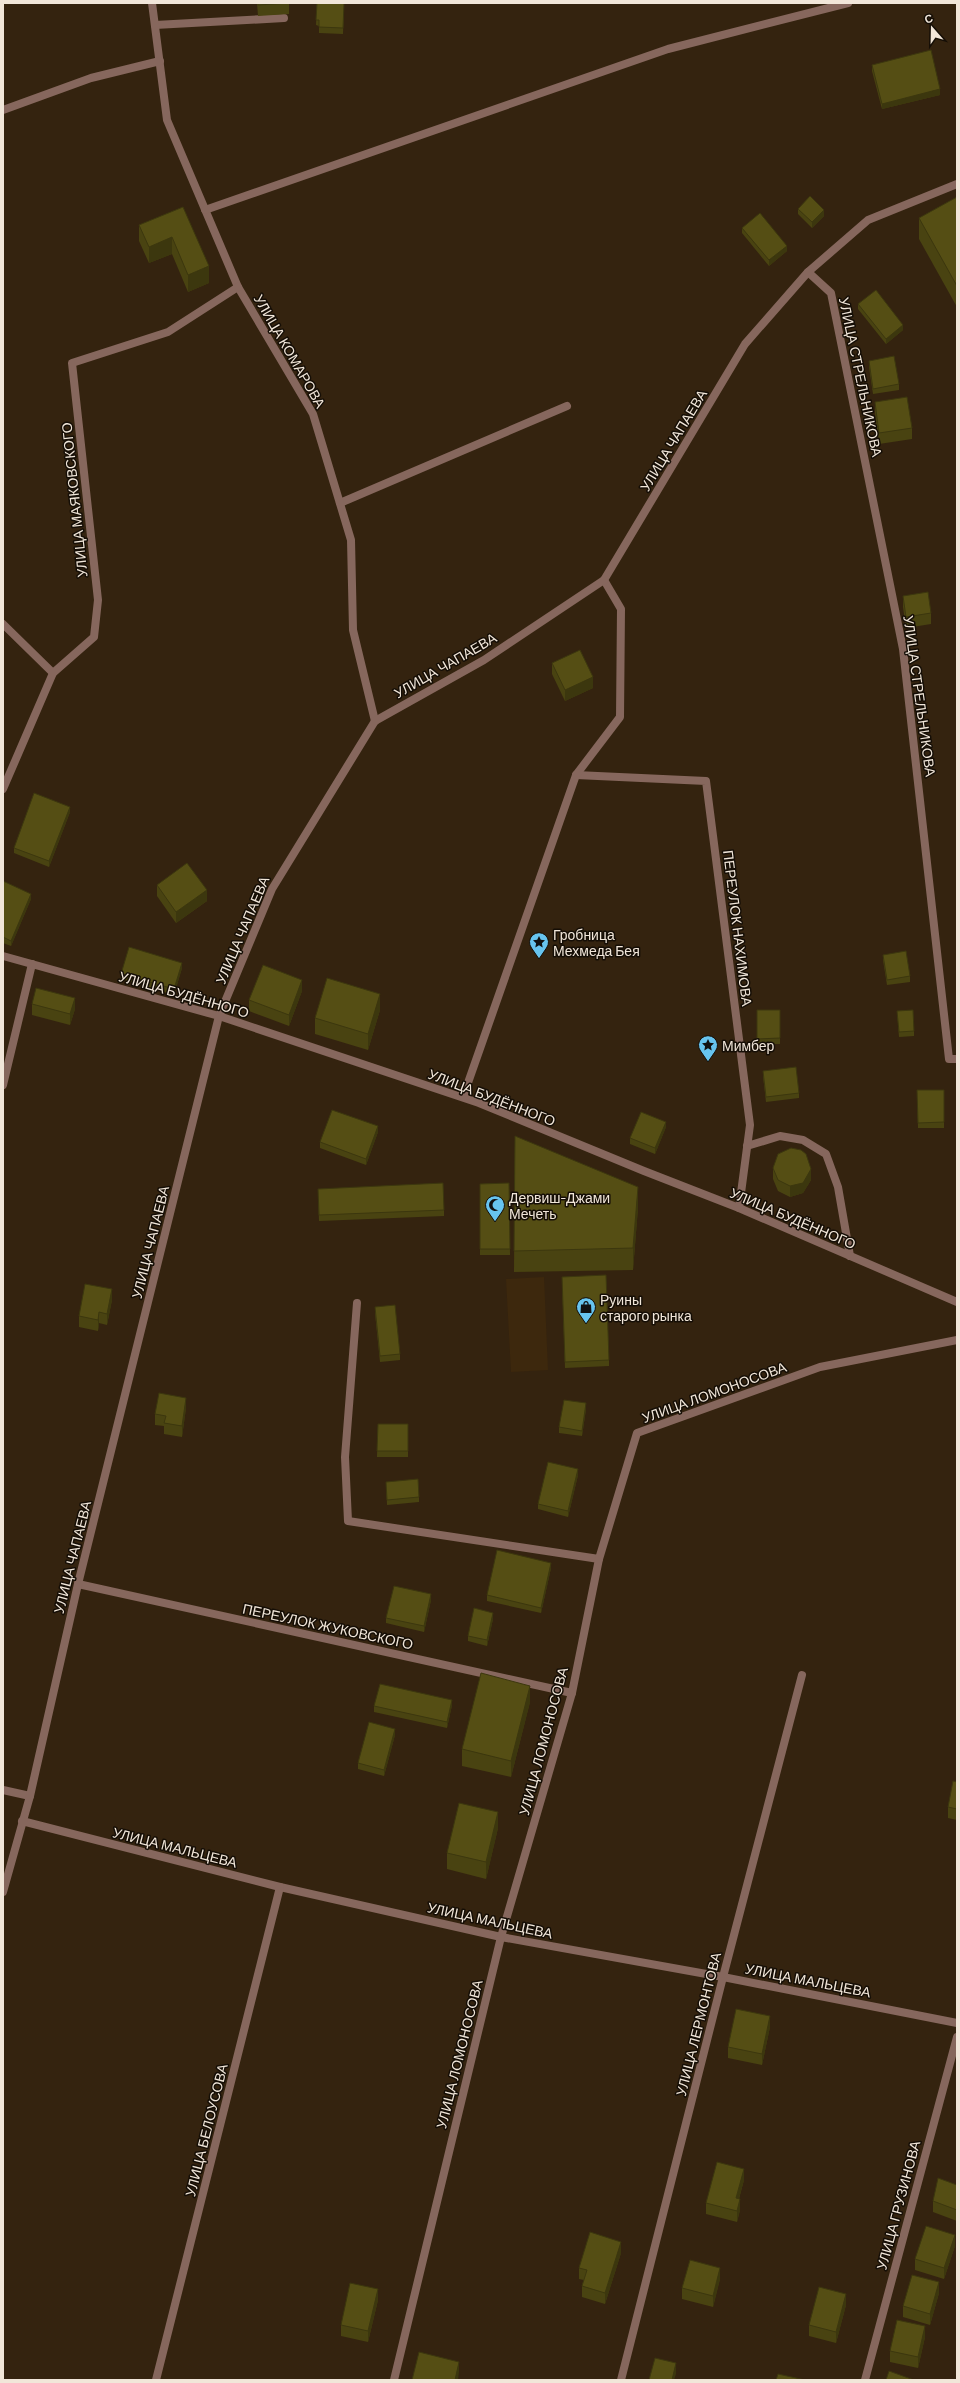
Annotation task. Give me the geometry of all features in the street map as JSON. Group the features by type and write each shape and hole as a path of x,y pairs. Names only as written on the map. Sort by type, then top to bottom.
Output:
{"street":[{"name":"УЛИЦА КОМАРОВА","path":"152,3 168,120 238,287 313,414 351,540 353,630 375,721"},
{"path":"205,210 668,49 848,3"},
{"path":"155,25 284,18"},
{"path":"3,110 91,78 160,61"},
{"name":"УЛИЦА ЧАПАЕВА","path":"3,1892 30,1796 78,1584 219,1016 272,889 375,721 484,660 604,580 745,344 808,272 868,220 957,184"},
{"name":"УЛИЦА СТРЕЛЬНИКОВА","path":"808,272 831,293 903,649 949,1059 957,1059"},
{"name":"УЛИЦА МАЯКОВСКОГО","path":"3,789 53,673 94,637 98,600 72,363 168,332 238,287"},
{"path":"340,503 567,406"},
{"path":"463,1097 576,775 620,717 621,609 604,580"},
{"path":"3,624 53,673"},
{"name":"ПЕРЕУЛОК НАХИМОВА","path":"576,775 706,781 750,1125 739,1208"},
{"name":"УЛИЦА БУДЁННОГО","path":"3,956 219,1016 463,1097 739,1208 957,1302"},
{"path":"3,1085 32,964"},
{"path":"747,1146 780,1136 804,1140 826,1154 838,1187 850,1256"},
{"path":"357,1303 345,1457 348,1521 599,1559"},
{"name":"УЛИЦА ЛОМОНОСОВА","path":"394,2380 501,1937 572,1693 599,1559 637,1433 820,1367 957,1340"},
{"name":"ПЕРЕУЛОК ЖУКОВСКОГО","path":"78,1584 572,1693"},
{"name":"УЛИЦА ЛЕРМОНТОВА","path":"621,2380 723,1977 802,1676"},
{"path":"3,1790 30,1796"},
{"name":"УЛИЦА МАЛЬЦЕВА","path":"22,1821 280,1887 501,1937 723,1977 957,2023"},
{"name":"УЛИЦА БЕЛОУСОВА","path":"156,2380 280,1887"},
{"name":"УЛИЦА ГРУЗИНОВА","path":"865,2380 957,2037"}],"shaded area":[{"path":"544,1277 548,1370 511,1372 506,1279"}],"building":[{"path":"258,3 289,3 258,5"},
{"path":"317,3 344,3 343,28 319,27 319,20 316,20"},
{"path":"931,50 940,89 882,104 872,65"},
{"path":"810,196 824,210 812,222 798,209"},
{"path":"957,197 957,286 919,218"},
{"path":"183,207 209,266 188,275 172,237 149,247 139,225"},
{"path":"760,213 787,246 769,260 742,228"},
{"path":"876,290 903,325 886,339 858,304"},
{"path":"894,356 899,384 873,389 869,361"},
{"path":"907,397 912,428 879,433 875,402"},
{"path":"928,592 931,613 906,617 903,596"},
{"path":"580,650 593,677 565,690 552,663"},
{"path":"34,793 70,807 49,861 14,848"},
{"path":"187,863 207,890 176,912 157,885"},
{"path":"3,881 31,894 11,941 3,937"},
{"path":"129,947 182,963 174,989 121,974"},
{"path":"906,951 910,976 887,980 883,955"},
{"path":"263,965 302,980 289,1015 249,1000"},
{"path":"327,978 380,994 368,1034 315,1018"},
{"path":"36,988 75,998 70,1014 32,1004"},
{"path":"757,1010 780,1010 780,1038 757,1039"},
{"path":"913,1010 914,1031 899,1032 897,1011"},
{"path":"796,1067 799,1093 766,1097 763,1071"},
{"path":"917,1090 944,1090 944,1122 918,1123"},
{"path":"332,1110 378,1126 366,1159 320,1142"},
{"path":"641,1112 666,1122 655,1148 630,1138"},
{"path":"515,1136 638,1187 633,1248 514,1251"},
{"path":"791,1148 801,1150 806,1154 811,1169 803,1183 790,1186 778,1180 773,1168 778,1154"},
{"path":"443,1183 444,1210 319,1215 318,1189"},
{"name":"Дервиш-Джами Мечеть","path":"509,1183 510,1249 480,1249 480,1184"},
{"name":"Руины старого рынка","path":"606,1275 609,1360 565,1362 562,1277"},
{"path":"85,1284 112,1289 107,1314 99,1312 98,1320 79,1316"},
{"path":"395,1305 400,1354 380,1356 375,1307"},
{"path":"159,1393 186,1398 182,1426 164,1423 166,1416 155,1414"},
{"path":"564,1400 586,1403 582,1431 559,1427"},
{"path":"378,1424 408,1424 408,1451 377,1451"},
{"path":"548,1462 578,1469 568,1511 538,1504"},
{"path":"418,1479 419,1497 387,1500 386,1482"},
{"path":"497,1550 551,1563 541,1608 487,1595"},
{"path":"394,1586 431,1594 424,1626 386,1618"},
{"path":"474,1608 493,1613 487,1640 468,1636"},
{"path":"481,1673 530,1686 511,1761 462,1749"},
{"path":"380,1684 452,1700 447,1722 374,1706"},
{"path":"369,1722 395,1729 384,1770 358,1763"},
{"path":"953,1781 957,1782 957,1809 948,1807"},
{"path":"459,1803 498,1812 486,1862 447,1853"},
{"path":"736,2009 770,2016 762,2054 728,2047"},
{"path":"717,2162 744,2169 736,2198 740,2199 737,2211 706,2203"},
{"path":"938,2178 957,2185 957,2210 933,2201"},
{"path":"926,2226 955,2235 944,2268 915,2259"},
{"path":"590,2232 621,2242 605,2293 582,2286 587,2270 579,2268"},
{"path":"690,2260 720,2268 713,2296 682,2288"},
{"path":"912,2275 939,2282 930,2314 903,2306"},
{"path":"350,2283 378,2289 368,2331 341,2325"},
{"path":"819,2287 846,2294 836,2332 809,2325"},
{"path":"897,2320 925,2326 918,2357 890,2351"},
{"path":"419,2352 459,2362 455,2380 412,2380"},
{"path":"655,2358 676,2363 672,2380 649,2380"},
{"path":"889,2371 914,2380 886,2380"},
{"path":"778,2374 805,2380 776,2380"}],"place":[{"name":"Гробница Мехмеда Бея","path":"539,959"},
{"name":"Мимбер","path":"708,1062"},
{"name":"Дервиш-Джами Мечеть","path":"495,1222"},
{"name":"Руины старого рынка","path":"586,1324"}]}
